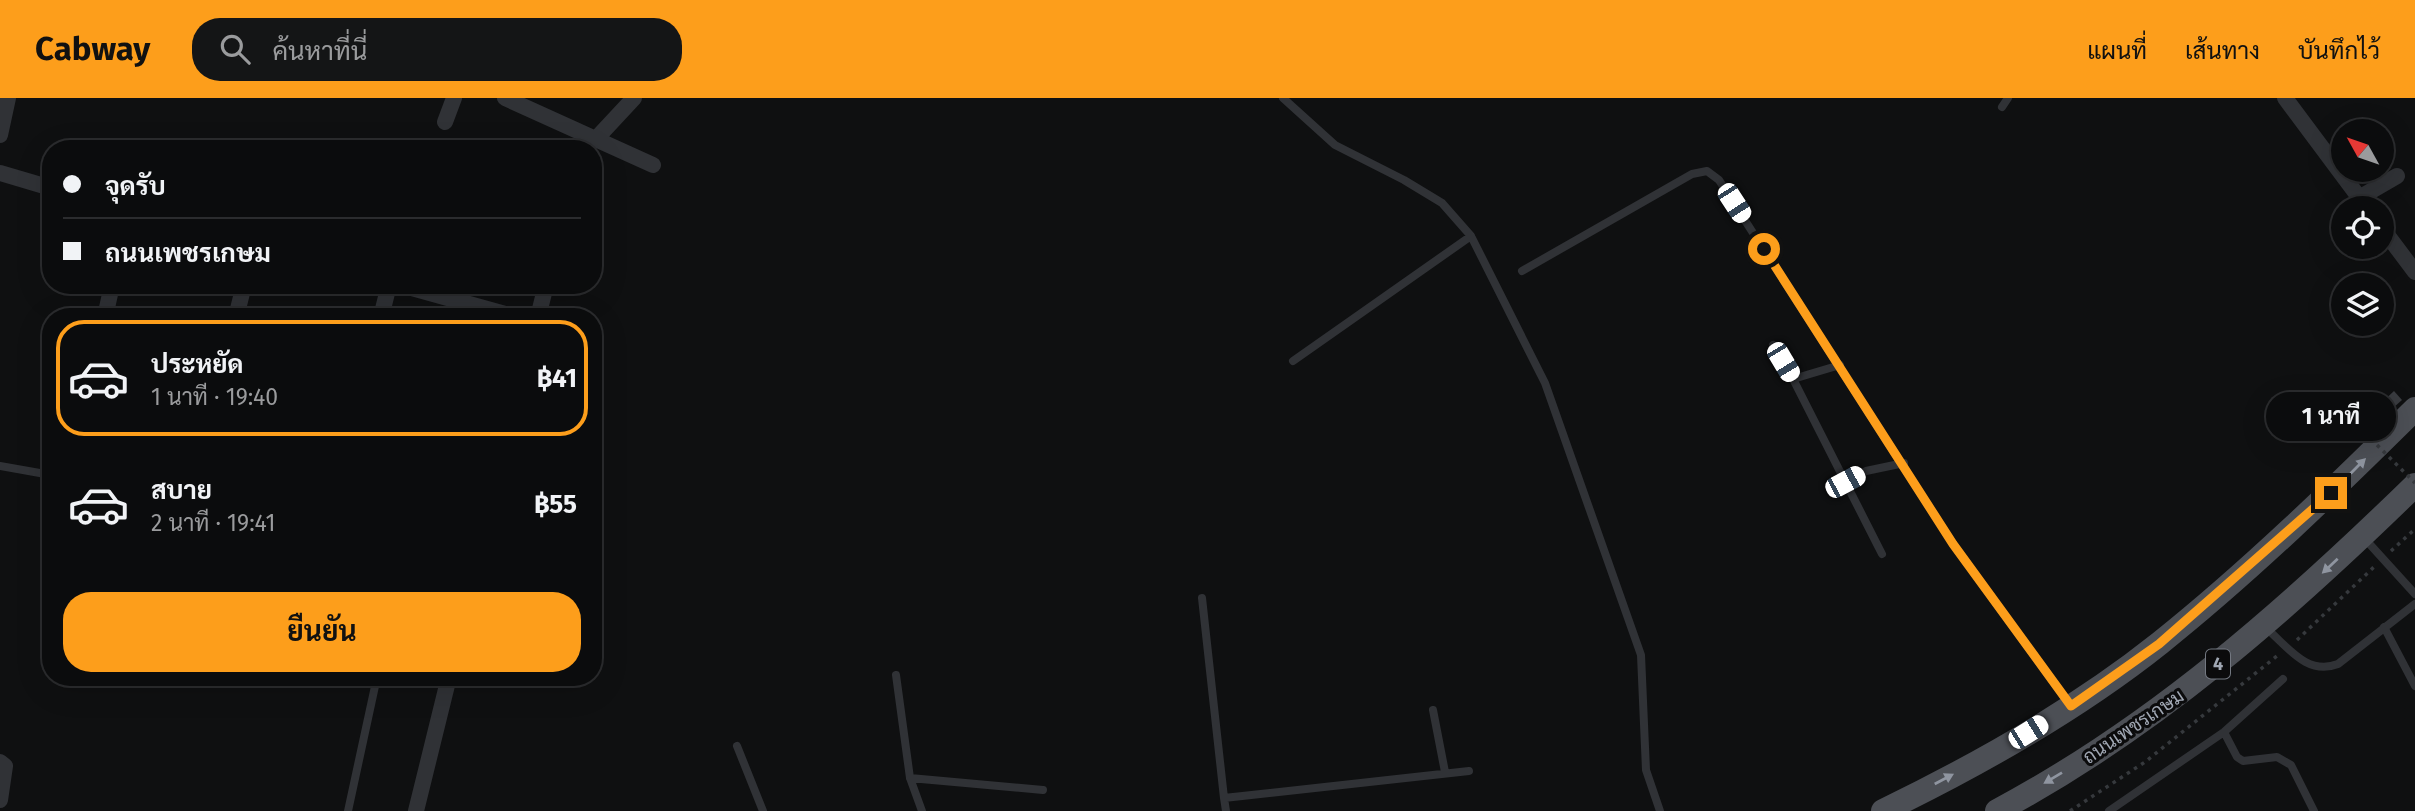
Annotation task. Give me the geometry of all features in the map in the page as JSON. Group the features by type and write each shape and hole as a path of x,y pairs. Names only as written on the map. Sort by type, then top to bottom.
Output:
{"main road":[{"path":"1884,811 2007,745 2071,706 2159,644 2234,581 2331,493 2415,409"},
{"name":"ถนนเพชรเกษม","path":"1997,811 2121,736 2185,691 2263,626 2415,484"}],"street":[{"path":"0,135 8,98"},
{"path":"445,122 454,98"},
{"path":"505,98 583,140"},
{"path":"586,140 634,98"},
{"path":"2285,98 2358,196"},
{"path":"602,147 653,165"},
{"path":"0,173 42,185"},
{"path":"2372,196 2397,176"},
{"path":"2394,244 2415,272"},
{"path":"433,294 484,308"},
{"path":"416,811 447,686"},
{"path":"0,762 5,766 0,800"}],"lane":[{"path":"1283,98 1335,145 1404,180 1442,204 1471,236 1545,383 1641,656 1646,770 1660,811"},
{"path":"2003,107 2008,98"},
{"path":"1522,271 1692,174 1707,171 1719,180 1904,463 1953,544 2071,706"},
{"path":"1293,360 1471,236"},
{"path":"1773,345 1882,554"},
{"path":"1793,379 1840,365"},
{"path":"1845,482 1866,471 1904,463"},
{"path":"0,466 42,473"},
{"path":"2362,536 2415,594"},
{"path":"1202,598 1226,811"},
{"path":"2263,626 2310,666 2323,670 2338,664 2415,604"},
{"path":"2384,627 2415,686"},
{"path":"896,676 910,778 922,811"},
{"path":"2109,811 2224,732 2283,679"},
{"path":"348,811 375,686"},
{"path":"1433,710 1445,772"},
{"path":"2224,732 2237,757 2243,761 2277,757 2291,765 2314,811"},
{"path":"737,746 763,811"},
{"path":"1224,798 1469,771"},
{"path":"910,778 1043,790"}],"path":[{"path":"2377,415 2359,427 2415,484"},
{"path":"2070,811 2145,762 2288,647 2415,529"}],"building":[{"path":"2394,391 2402,400 2384,416 2376,408"}],"route":[{"path":"1764,249 1904,463 1953,544 2071,706 2159,644 2234,581 2331,493"}]}
